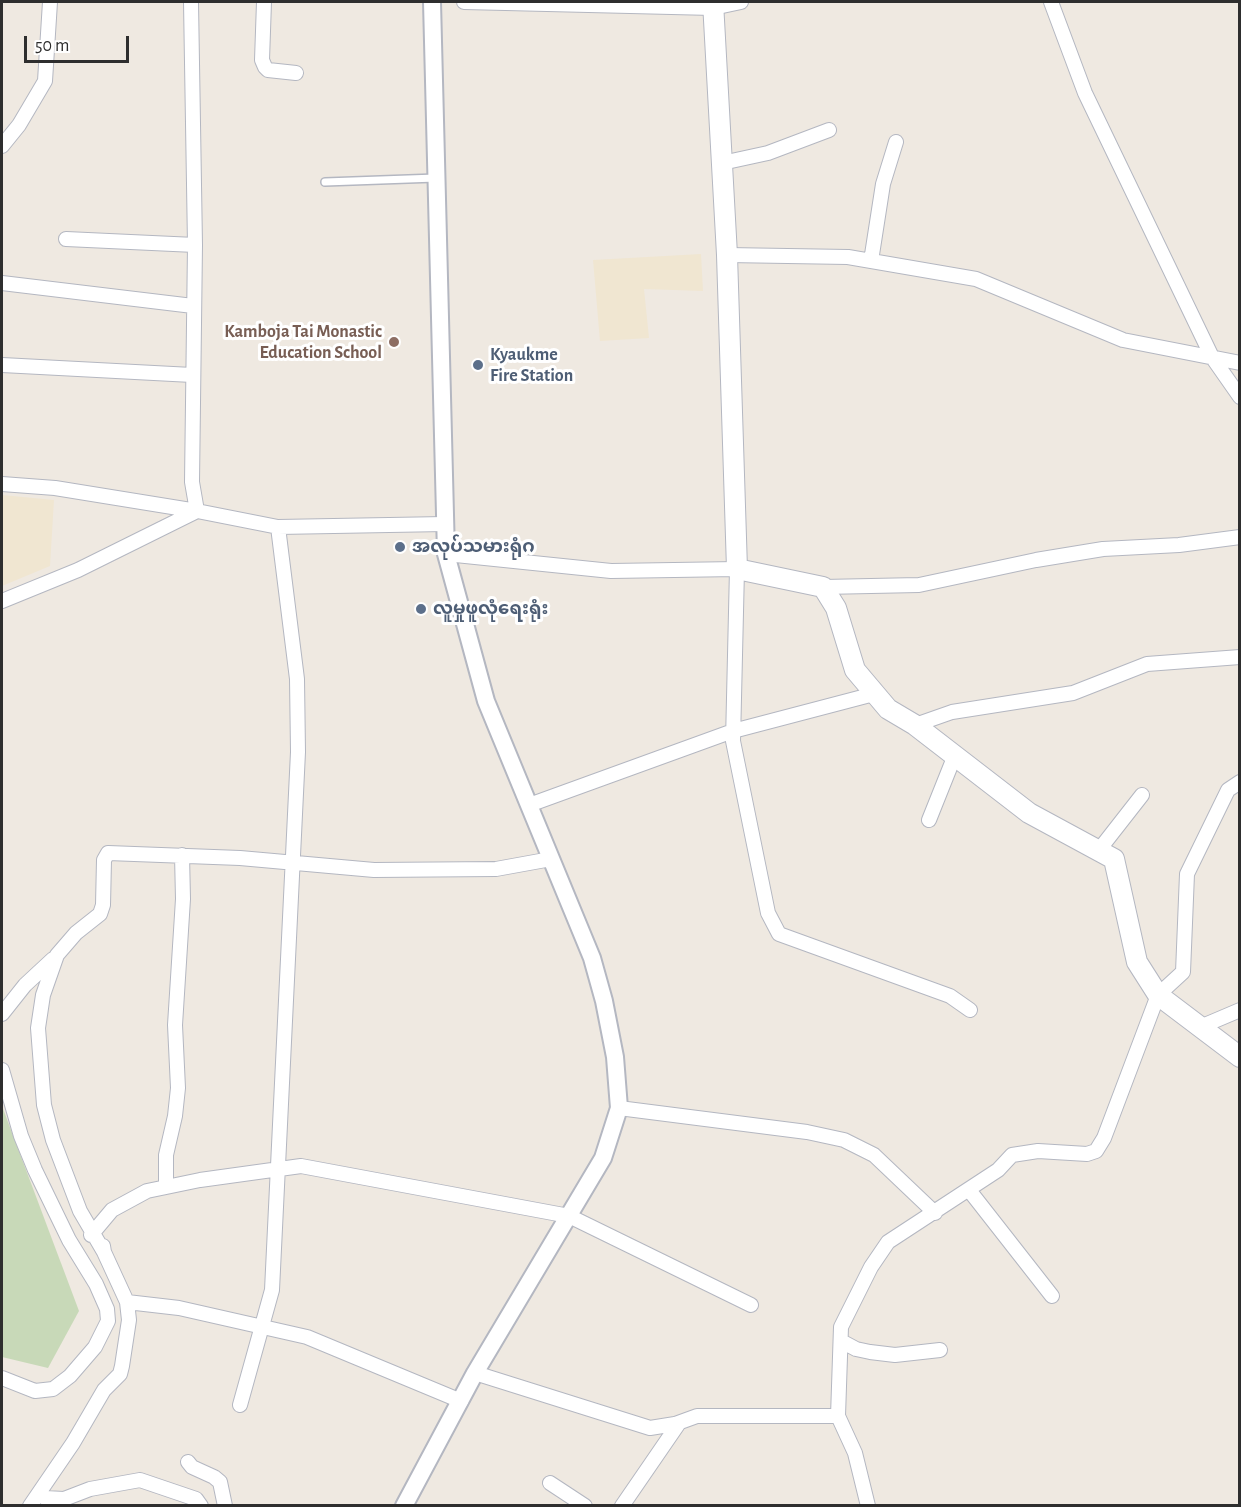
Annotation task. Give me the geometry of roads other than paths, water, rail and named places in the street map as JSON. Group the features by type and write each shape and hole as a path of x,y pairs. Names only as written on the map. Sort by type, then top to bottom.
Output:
{"main road":[{"path":"713,5 727,255 737,569 823,587 836,608 855,670 888,709 915,725 1029,813 1114,859 1137,962 1158,995 1239,1057"}],"street":[{"path":"2,146 19,125 45,81 50,2"},
{"path":"191,2 195,245 192,482 197,512"},
{"path":"264,2 262,60 265,67 296,73"},
{"path":"405,1506 475,1373 603,1158 619,1108 615,1057 604,1001 592,958 486,700 446,554 432,2"},
{"path":"464,2 713,5 741,2"},
{"path":"1051,2 1085,93 1212,357 1239,397"},
{"path":"722,163 768,153 829,130"},
{"path":"871,261 883,184 896,142"},
{"path":"66,239 195,245"},
{"path":"727,255 848,257 976,279 1123,340 1239,363"},
{"path":"2,283 193,306"},
{"path":"2,365 192,375"},
{"path":"2,484 55,488 278,527 445,524"},
{"path":"2,601 78,570 197,512"},
{"path":"240,1405 272,1290 276,1169 298,752 297,679 278,527"},
{"path":"823,587 918,585 1103,549 1179,545 1239,537"},
{"path":"446,554 611,571 737,569 733,741 768,913 779,934 950,996 970,1010"},
{"path":"915,725 951,712 1073,693 1147,664 1239,657"},
{"path":"529,805 733,731 874,694"},
{"path":"929,819 955,755"},
{"path":"868,1506 855,1453 838,1416 841,1327 871,1267 888,1242 998,1170 1012,1155 1038,1151 1087,1155 1096,1151 1104,1138 1158,995 1183,972 1187,873 1228,790 1239,782"},
{"path":"1098,850 1142,795"},
{"path":"2,1014 25,985 57,955 76,933 100,914 103,905 104,860 108,853 182,855 374,870 486,869 551,860"},
{"path":"166,1187 166,1155 174,1125 178,1088 175,1024 183,899 182,855"},
{"path":"30,1506 73,1443 104,1390 120,1374 129,1320 127,1302 104,1252 91,1235 65,1172 44,1105 38,1028 43,995 57,955"},
{"path":"1200,1027 1239,1010"},
{"path":"2,1070 21,1136 35,1170 69,1240 96,1284 107,1309 108,1321 95,1347 70,1376 53,1389 35,1390 2,1378"},
{"path":"619,1108 807,1132 844,1140 874,1155 935,1213"},
{"path":"91,1235 116,1208 147,1191 301,1166 569,1216 751,1305"},
{"path":"969,1190 1052,1296"},
{"path":"104,1252 106,1229 116,1208"},
{"path":"127,1302 179,1308 307,1337 460,1401"},
{"path":"841,1341 856,1349 895,1355 940,1350"},
{"path":"475,1373 650,1428 679,1423 697,1416 838,1416"},
{"path":"622,1506 679,1423"},
{"path":"188,1462 192,1467 219,1482 225,1506"},
{"path":"45,1498 64,1499 90,1489 140,1480 196,1499 201,1506"},
{"path":"550,1483 585,1506"}],"lane":[{"path":"325,182 437,178"}],"place":[{"name":"Kamboja Tai Monastic Education School","path":"394,342"},
{"name":"Kyaukme Fire Station","path":"478,365"},
{"name":"အလုပ်သမားရုံဂ","path":"400,547"},
{"name":"လူမှုဖူလုံရေးရုံး","path":"421,609"}]}
